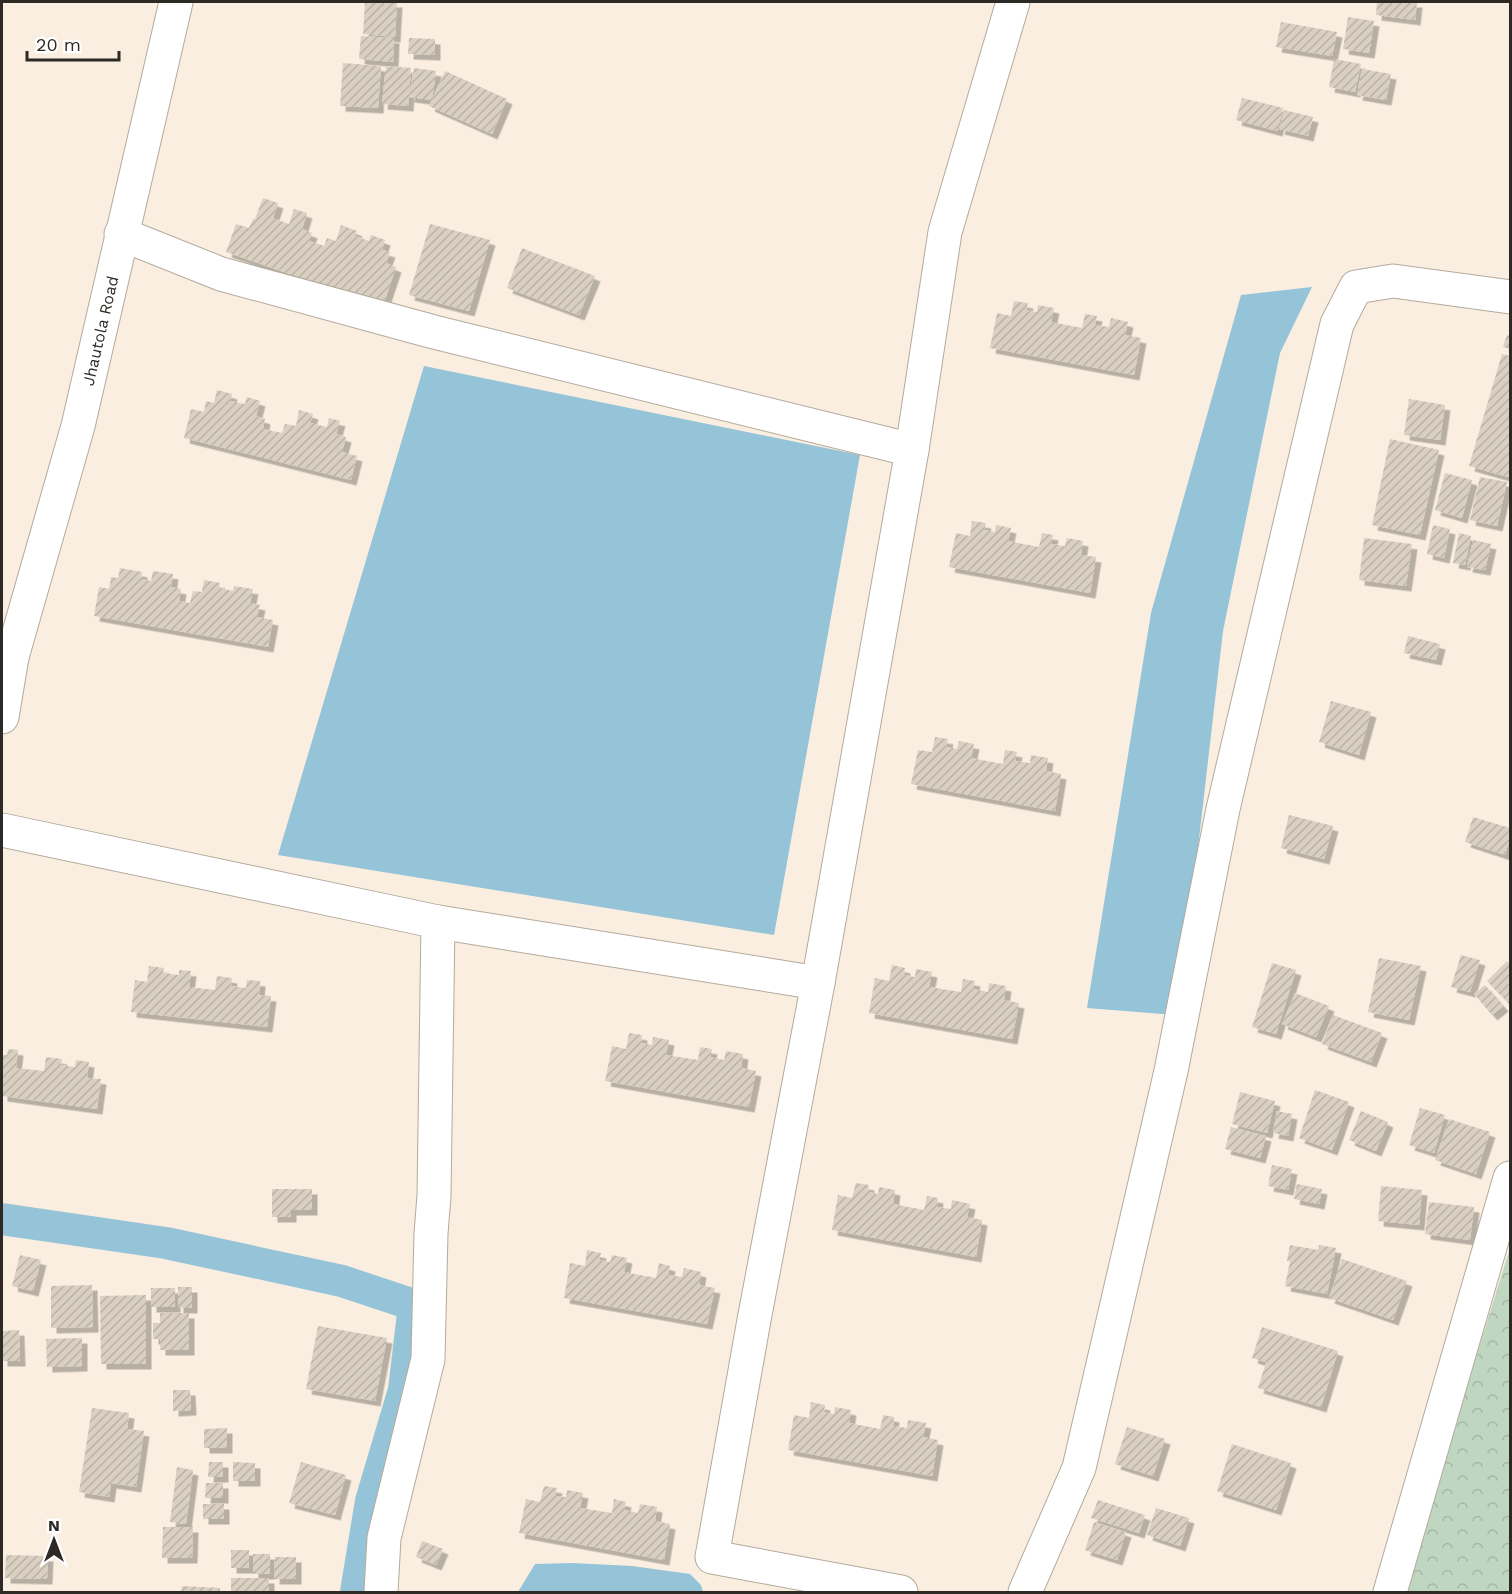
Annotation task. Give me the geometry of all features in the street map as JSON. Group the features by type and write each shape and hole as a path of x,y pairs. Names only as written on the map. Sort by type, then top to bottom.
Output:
{"street":[{"name":"Jhautola Road","path":"2,717 7,656 78,426 176,2"},
{"path":"901,1593 712,1557 818,983 912,450 945,232 1013,2"},
{"path":"121,234 221,274 434,332 912,450"},
{"path":"1025,1593 1079,1468 1171,1071 1228,787 1337,324 1356,287 1393,281 1510,297"},
{"path":"2,830 438,922 818,983"},
{"path":"381,1593 384,1538 428,1359 434,1196 438,922"},
{"path":"1390,1593 1510,1184"}],"green space":[{"path":"1510,1248 1510,1592 1403,1592"}],"water":[{"path":"1312,287 1280,353 1223,631 1199,839 1175,1015 1087,1008 1151,613 1241,295"},
{"path":"424,366 860,455 774,935 278,855"},
{"path":"535,1564 632,1566 690,1574 701,1585 703,1592 518,1592"}],"building":[{"path":"365,2 397,2 395,37 363,34"},
{"path":"1377,2 1417,2 1415,20 1376,15"},
{"path":"1348,17 1374,21 1369,53 1343,49"},
{"path":"1281,22 1337,32 1332,56 1276,47"},
{"path":"361,36 394,38 393,62 359,59"},
{"path":"409,38 435,39 435,55 408,54"},
{"path":"1334,59 1361,64 1355,92 1329,87"},
{"path":"343,63 381,66 378,108 340,106"},
{"path":"386,66 411,68 408,106 382,104"},
{"path":"414,68 436,71 432,100 409,97"},
{"path":"1362,69 1391,74 1386,100 1357,95"},
{"path":"445,71 507,99 492,134 429,106"},
{"path":"1242,98 1283,108 1277,131 1236,120"},
{"path":"1284,110 1313,117 1308,136 1279,129"},
{"path":"263,198 278,203 273,218 289,224 294,209 307,213 302,229 312,233 309,241 324,246 327,238 336,241 341,225 357,231 355,236 369,241 371,235 385,240 382,250 390,252 386,263 396,267 383,306 226,252 236,224 249,228"},
{"path":"430,224 490,240 469,311 409,295"},
{"path":"522,248 595,276 579,315 507,288"},
{"path":"1014,301 1028,303 1026,310 1037,312 1038,305 1054,308 1051,322 1082,328 1085,314 1097,316 1095,325 1109,327 1111,318 1128,322 1125,335 1141,338 1134,375 990,348 997,313 1011,316"},
{"path":"1507,335 1510,336 1510,349 1503,347"},
{"path":"1502,354 1510,356 1510,467 1508,477 1469,466"},
{"path":"217,390 232,394 230,401 245,404 247,397 260,401 256,416 265,419 263,429 282,433 285,424 296,426 299,410 313,414 310,423 327,427 329,418 340,421 336,434 346,437 342,452 357,456 351,480 184,438 191,409 204,412 206,401 214,403"},
{"path":"1409,399 1445,405 1440,440 1404,435"},
{"path":"1390,439 1439,450 1420,535 1372,525"},
{"path":"1445,473 1472,480 1462,518 1435,510"},
{"path":"1480,477 1507,482 1497,526 1470,520"},
{"path":"972,521 986,523 984,530 995,532 996,525 1011,528 1008,541 1039,547 1042,533 1053,535 1051,544 1065,546 1067,538 1083,541 1081,555 1096,557 1090,593 949,567 956,533 970,536"},
{"path":"1433,525 1450,529 1444,558 1427,554"},
{"path":"1459,533 1471,536 1465,565 1453,563"},
{"path":"1364,538 1412,544 1406,586 1359,580"},
{"path":"1473,540 1491,544 1485,570 1467,567"},
{"path":"120,568 142,572 141,579 151,581 153,571 173,574 171,587 181,589 179,601 190,603 193,591 202,592 204,580 220,583 219,588 233,591 234,586 253,589 250,603 260,605 257,617 273,620 268,647 94,616 99,587 109,589 111,577 118,578"},
{"path":"1408,636 1440,644 1436,660 1404,653"},
{"path":"1331,701 1371,712 1359,755 1319,742"},
{"path":"935,737 948,739 946,747 957,749 959,741 974,744 971,758 1003,764 1005,750 1017,752 1015,761 1030,763 1031,755 1048,758 1046,771 1061,774 1055,811 911,784 918,750 932,752"},
{"path":"1289,815 1333,826 1324,859 1281,848"},
{"path":"1473,817 1510,828 1510,838 1505,855 1465,842"},
{"path":"1461,955 1480,960 1470,992 1451,987"},
{"path":"1379,958 1421,966 1409,1020 1368,1012"},
{"path":"1507,961 1510,965 1510,1005 1487,981"},
{"path":"1272,963 1296,970 1276,1034 1252,1027"},
{"path":"892,965 905,968 904,975 915,977 916,969 932,972 929,987 961,992 963,979 975,981 973,989 988,992 989,983 1006,986 1004,1000 1019,1003 1012,1039 869,1013 875,978 889,981"},
{"path":"149,966 164,968 163,973 179,975 179,970 191,971 189,987 215,990 217,976 232,978 231,986 246,988 247,980 260,981 259,995 271,996 267,1027 131,1012 135,980 147,982"},
{"path":"1485,985 1503,1006 1492,1015 1474,994"},
{"path":"1295,993 1329,1006 1316,1037 1282,1024"},
{"path":"1333,1015 1382,1033 1371,1062 1322,1044"},
{"path":"629,1033 642,1035 641,1043 652,1045 653,1037 669,1040 666,1055 698,1060 700,1047 712,1049 710,1057 724,1060 726,1051 743,1054 741,1068 756,1071 749,1107 605,1081 612,1046 626,1049"},
{"path":"8,1049 18,1050 16,1068 44,1071 46,1057 62,1059 61,1065 75,1067 76,1060 89,1062 87,1078 101,1079 97,1109 2,1096 2,1055 7,1055"},
{"path":"1315,1090 1349,1102 1332,1150 1299,1138"},
{"path":"1240,1092 1275,1101 1267,1133 1232,1124"},
{"path":"1420,1108 1445,1115 1434,1153 1409,1145"},
{"path":"1277,1111 1292,1114 1288,1136 1273,1133"},
{"path":"1361,1111 1388,1122 1376,1151 1349,1140"},
{"path":"1449,1119 1490,1132 1476,1174 1435,1160"},
{"path":"1231,1127 1266,1136 1260,1158 1225,1149"},
{"path":"1272,1165 1292,1169 1288,1190 1268,1186"},
{"path":"856,1183 869,1185 868,1192 878,1194 879,1187 895,1190 893,1204 924,1210 927,1196 938,1198 937,1207 951,1209 952,1200 970,1204 967,1217 982,1220 976,1257 832,1230 838,1195 852,1198"},
{"path":"1297,1184 1322,1189 1319,1204 1294,1199"},
{"path":"1381,1186 1422,1190 1419,1225 1378,1221"},
{"path":"272,1189 312,1189 312,1210 291,1210 291,1217 272,1217"},
{"path":"1429,1202 1474,1207 1470,1240 1425,1234"},
{"path":"1290,1245 1318,1250 1319,1245 1336,1248 1327,1294 1285,1286 1290,1261 1287,1261"},
{"path":"587,1250 601,1253 599,1260 610,1262 612,1255 627,1258 624,1272 656,1278 659,1263 670,1266 668,1275 682,1277 684,1268 701,1272 699,1285 715,1288 707,1324 564,1298 570,1263 585,1266"},
{"path":"20,1255 41,1260 33,1291 12,1286"},
{"path":"1342,1259 1407,1281 1393,1320 1329,1298"},
{"path":"92,1285 93,1327 51,1328 51,1286"},
{"path":"178,1287 192,1287 192,1308 178,1308"},
{"path":"151,1288 175,1288 175,1307 151,1307"},
{"path":"146,1295 146,1364 101,1364 100,1296"},
{"path":"160,1313 189,1313 189,1350 160,1350 160,1339 153,1339 153,1323 160,1323"},
{"path":"318,1326 387,1338 375,1401 306,1389"},
{"path":"1262,1327 1338,1351 1321,1407 1258,1388 1266,1362 1252,1358"},
{"path":"19,1330 20,1361 2,1361 2,1331"},
{"path":"82,1338 82,1366 47,1367 46,1339"},
{"path":"173,1390 190,1390 191,1410 173,1411"},
{"path":"811,1402 825,1405 824,1412 834,1414 835,1407 851,1410 849,1423 880,1429 883,1415 894,1417 893,1426 907,1428 908,1420 926,1423 923,1437 938,1440 932,1476 788,1450 794,1415 809,1418"},
{"path":"92,1408 129,1413 127,1429 144,1431 136,1487 111,1483 109,1497 79,1492"},
{"path":"1127,1427 1165,1439 1153,1476 1115,1464"},
{"path":"227,1428 227,1448 204,1448 204,1429"},
{"path":"1232,1444 1291,1463 1276,1510 1217,1491"},
{"path":"209,1462 223,1462 223,1477 208,1477"},
{"path":"233,1462 255,1463 255,1481 233,1481"},
{"path":"301,1462 346,1475 335,1515 289,1503"},
{"path":"177,1467 193,1470 186,1524 170,1522"},
{"path":"206,1483 223,1483 223,1498 205,1498"},
{"path":"544,1486 557,1488 555,1496 566,1497 567,1490 583,1493 580,1508 612,1513 614,1499 626,1502 624,1510 638,1513 640,1504 657,1507 655,1521 670,1524 664,1560 519,1533 526,1499 540,1502"},
{"path":"1098,1500 1145,1515 1139,1533 1091,1518"},
{"path":"203,1504 224,1504 224,1519 203,1519"},
{"path":"1156,1508 1189,1518 1180,1546 1147,1535"},
{"path":"1094,1522 1126,1532 1117,1560 1085,1550"},
{"path":"163,1527 193,1527 192,1558 162,1558"},
{"path":"422,1541 443,1549 436,1565 416,1557"},
{"path":"231,1550 249,1550 249,1568 231,1568"},
{"path":"253,1554 270,1554 270,1574 253,1574"},
{"path":"6,1555 48,1556 47,1579 5,1578"},
{"path":"275,1557 296,1557 296,1579 274,1579"},
{"path":"231,1578 269,1578 269,1592 231,1592"},
{"path":"182,1586 220,1588 220,1592 181,1592"}],"waterway":[{"path":"2,1219 166,1243 342,1281 414,1305 404,1390 371,1501 356,1592"}]}
